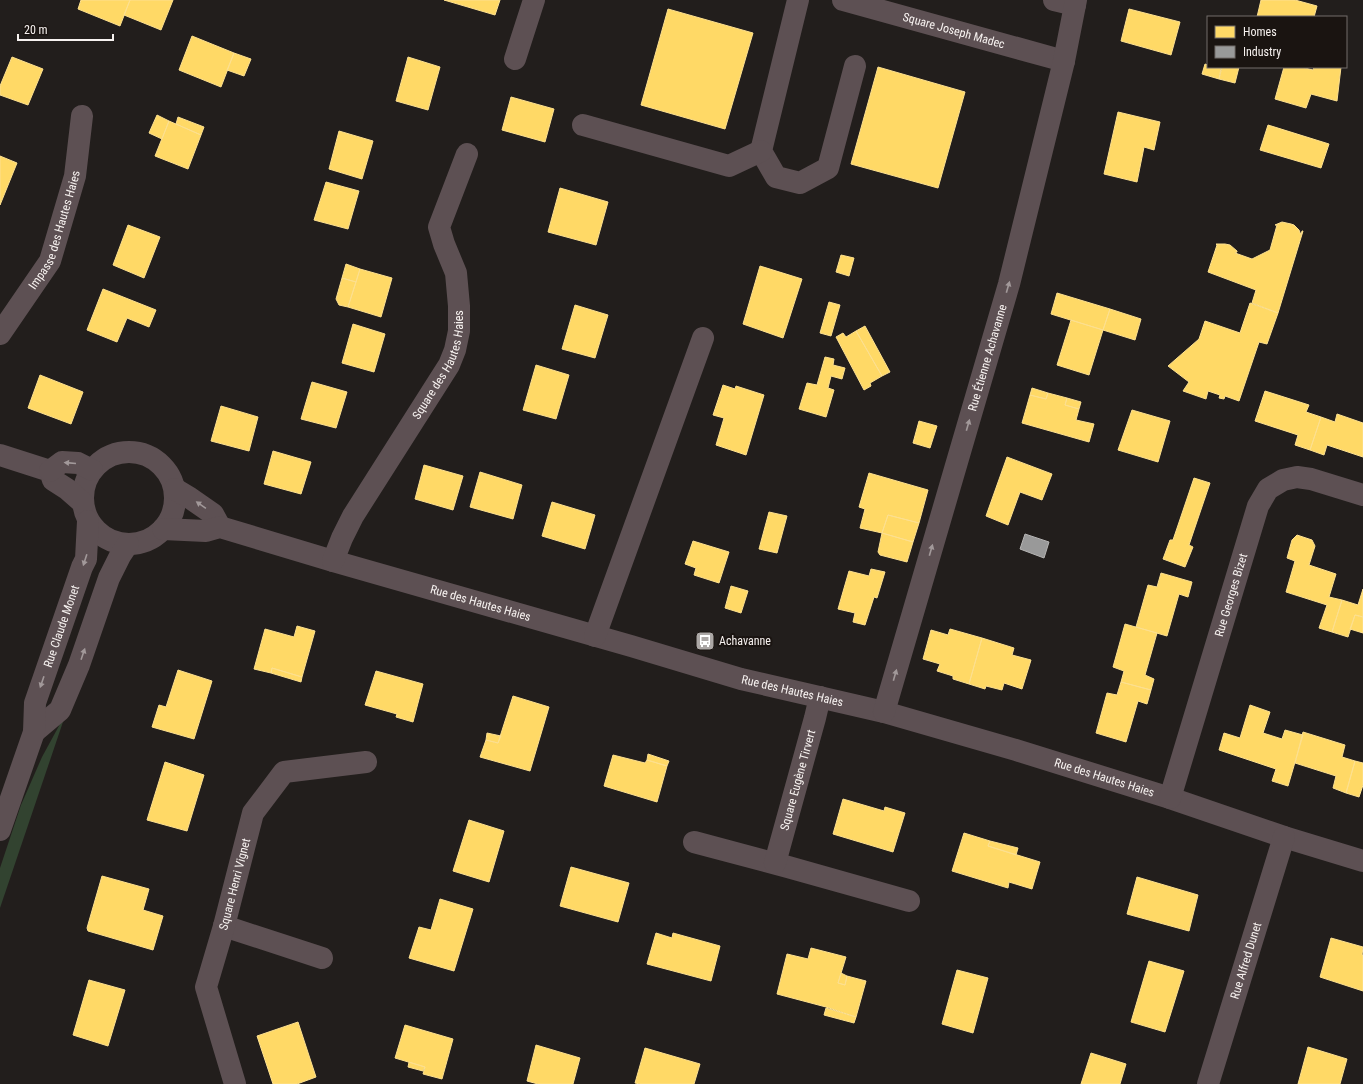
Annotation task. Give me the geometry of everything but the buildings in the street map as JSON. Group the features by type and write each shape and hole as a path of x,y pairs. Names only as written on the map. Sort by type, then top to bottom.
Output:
{"street":[{"path":"515,59 534,0"},
{"path":"798,0 761,151 776,177 800,184 828,168 855,66"},
{"name":"Square Joseph Madec","path":"843,0 1064,61"},
{"name":"Rue Étienne Achavanne","path":"884,712 1009,284 1064,61 1068,2"},
{"name":"Impasse des Hautes Haies","path":"0,334 50,261 75,176 82,116"},
{"path":"583,125 729,166 761,151"},
{"name":"Square des Hautes Haies","path":"333,561 353,516 449,365 455,350 459,330 459,306 456,273 444,244 439,227 467,154"},
{"path":"595,636 703,338"},
{"path":"50,471 53,480 67,489 86,512 101,535 119,543 141,543 163,529 170,519 174,507 175,489 167,472 160,464 147,455 132,452 117,453 104,460 92,470 86,480 83,491 86,512"},
{"path":"0,455 50,471"},
{"path":"50,471 62,462 78,463 92,470"},
{"name":"Rue Georges Bizet","path":"1170,798 1258,506 1268,489 1283,480 1297,477 1311,478 1363,495"},
{"path":"175,489 213,514 220,527"},
{"name":"Rue Claude Monet","path":"0,830 34,732 35,703 86,559 86,512"},
{"name":"Rue des Hautes Haies","path":"163,529 206,531 220,527 741,679 884,712 1016,750 1170,798 1284,837 1363,861"},
{"path":"34,732 60,710 79,666 109,578 128,544"},
{"name":"Square Eugène Tirvert","path":"775,863 820,698"},
{"name":"Square Henri Vignet","path":"235,1084 206,987 224,926 253,813 284,772 366,762"},
{"name":"Rue Alfred Dunet","path":"1208,1084 1284,837"},
{"path":"694,842 909,901"},
{"path":"224,926 322,958"}],"green space":[{"path":"66,713 0,908 0,868 21,805 42,757"}],"place":[{"name":"Achavanne","path":"705,641"}]}
